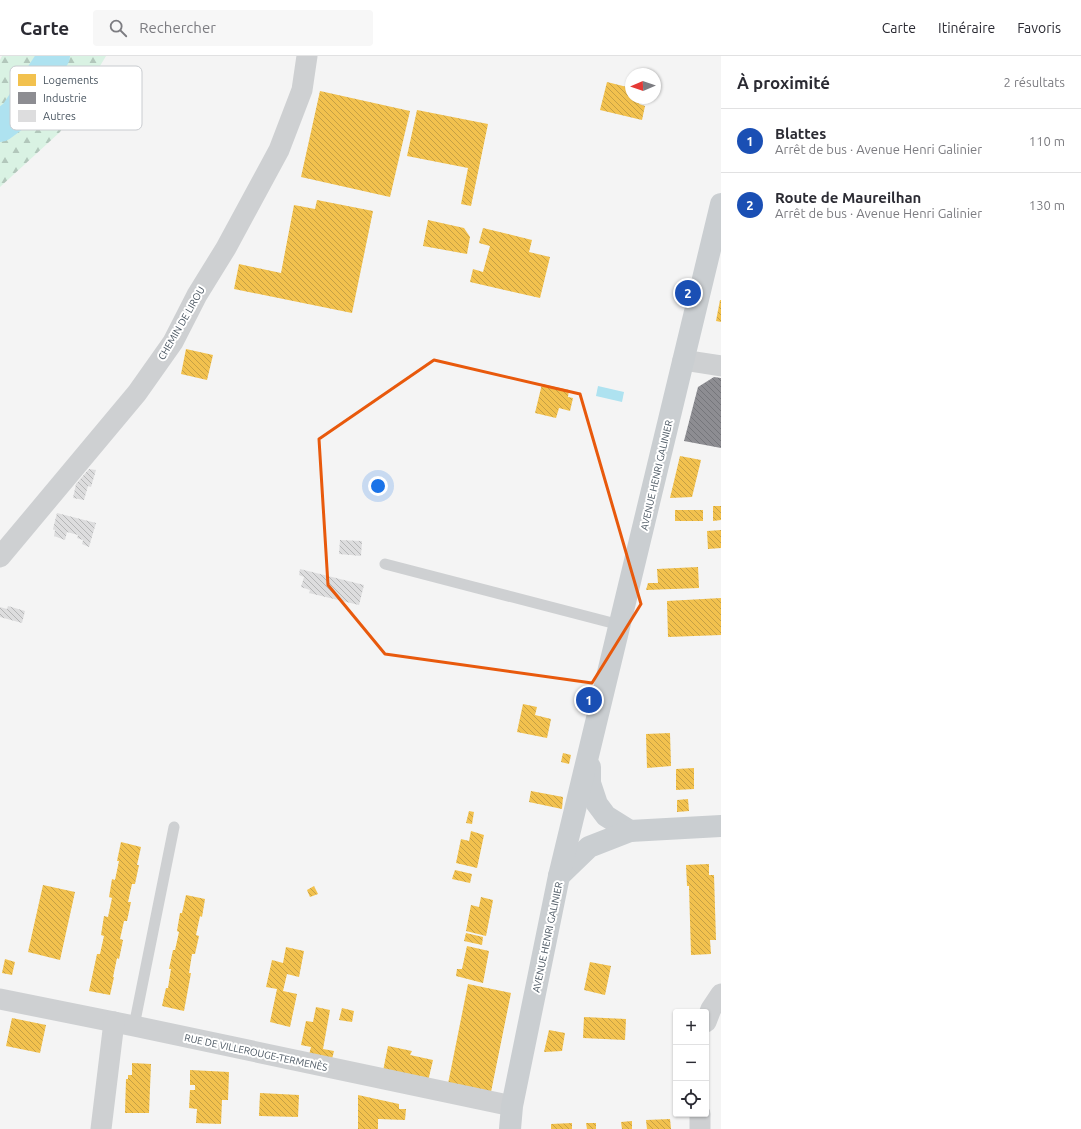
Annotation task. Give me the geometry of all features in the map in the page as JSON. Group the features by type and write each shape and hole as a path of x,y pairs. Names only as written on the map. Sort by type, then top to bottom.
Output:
{"main road":[{"name":"AVENUE HENRI GALINIER","path":"510,1129 512,1106 560,876 590,746 720,211"},
{"name":"AVENUE HENRI GALINIER","path":"590,746 590,783 597,804 606,816 630,831"},
{"path":"560,876 589,847 630,831 721,826"}],"street":[{"name":"CHEMIN DE LIROU","path":"0,557 137,393 172,342 197,295 226,248 279,150 302,90 307,56"},
{"path":"683,360 721,366"},
{"path":"709,1014 721,994"},
{"name":"RUE DE VILLEROUGE-TERMENÈS","path":"0,999 512,1106"},
{"path":"100,1129 114,1022"},
{"path":"700,1117 700,1129"}],"lane":[{"path":"385,564 620,625"},
{"path":"134,1026 174,827"}],"highlighted area":[{"path":"434,360 580,394 641,604 592,683 385,654 328,585 319,439"}],"green space":[{"path":"2,56 106,56 100,66 10,66 10,130 61,130 0,187 0,60"}],"water":[{"path":"598,386 624,392 622,402 596,396"}],"building: Logements":[{"path":"607,82 625,86 625,104 639,104 645,106 642,120 600,110"},
{"path":"320,91 410,111 390,197 301,177"},
{"path":"417,110 488,124 471,206 461,204 468,168 407,156"},
{"path":"317,200 373,211 352,313 234,289 239,264 281,273 294,205 315,209"},
{"path":"428,220 464,228 470,237 467,254 423,246"},
{"path":"483,228 532,240 529,252 550,257 540,298 470,282 473,269 483,272 490,246 479,243"},
{"path":"721,300 721,322 716,321"},
{"path":"186,349 213,355 207,380 181,374"},
{"path":"542,384 569,390 568,397 573,398 570,411 559,408 556,418 535,413"},
{"path":"680,456 701,460 692,497 670,498"},
{"path":"713,506 721,506 721,520 713,521"},
{"path":"675,510 703,510 703,521 675,521"},
{"path":"721,530 721,548 708,549 707,531"},
{"path":"698,567 699,588 646,590 648,583 658,583 657,569"},
{"path":"721,598 721,635 668,637 667,601"},
{"path":"523,704 537,707 535,715 551,719 547,738 517,732"},
{"path":"670,733 671,766 647,768 646,734"},
{"path":"563,753 571,755 569,764 561,762"},
{"path":"694,768 694,789 676,790 676,769"},
{"path":"531,791 563,797 562,809 529,802"},
{"path":"688,799 689,811 677,812 677,800"},
{"path":"469,811 474,812 472,824 466,823"},
{"path":"471,831 484,835 477,868 456,863 461,839 469,841"},
{"path":"121,842 141,847 137,865 139,865 135,884 132,884 128,902 131,902 127,921 124,921 120,939 123,940 119,959 117,958 110,995 89,991 97,954 100,954 104,936 101,935 104,916 108,917 112,898 109,897 112,879 115,880"},
{"path":"709,864 709,875 714,875 716,940 710,940 711,954 691,955 689,886 687,886 686,865"},
{"path":"455,870 472,874 470,883 452,879"},
{"path":"43,885 75,892 60,960 28,952"},
{"path":"314,886 318,894 310,897 307,890"},
{"path":"186,895 205,899 202,917 200,916 196,935 199,936 195,954 192,954 189,973 191,973 184,1011 162,1006 166,988 168,988 171,969 169,969 173,950 175,950 179,932 177,931 180,913 182,913"},
{"path":"481,897 493,900 486,936 466,931 471,905 479,907"},
{"path":"466,933 483,937 482,945 464,941"},
{"path":"467,946 489,951 483,983 456,976 457,969 462,969"},
{"path":"286,947 304,951 299,977 287,974 283,991 297,994 290,1027 270,1022 277,989 266,987 272,960 283,963"},
{"path":"5,959 15,962 12,975 2,973"},
{"path":"590,962 611,966 605,995 584,990"},
{"path":"468,984 511,993 491,1092 448,1084"},
{"path":"316,1007 330,1010 323,1049 334,1051 332,1059 309,1055 311,1047 301,1045 306,1021 313,1022"},
{"path":"342,1008 354,1011 352,1022 339,1020"},
{"path":"584,1017 626,1019 625,1040 583,1038"},
{"path":"12,1018 46,1025 40,1053 6,1046"},
{"path":"549,1030 565,1033 562,1051 544,1052"},
{"path":"388,1046 412,1051 410,1055 433,1060 428,1081 383,1071"},
{"path":"132,1063 151,1064 149,1113 125,1113 126,1079 128,1079 128,1075 132,1075"},
{"path":"190,1070 229,1072 228,1100 222,1100 221,1124 196,1123 197,1109 189,1108 190,1090 195,1090 195,1085 190,1085"},
{"path":"260,1093 299,1095 298,1117 259,1116"},
{"path":"358,1095 399,1104 399,1109 406,1109 405,1120 378,1119 378,1129 358,1129"},
{"path":"670,1119 671,1129 647,1129 646,1120"},
{"path":"632,1121 632,1129 622,1129 621,1122"},
{"path":"572,1123 572,1129 551,1129 551,1124"},
{"path":"586,1123 596,1123 596,1129 587,1129"}],"building: Industrie":[{"path":"714,377 721,378 721,448 684,441 698,387"}],"building: Autres":[{"path":"89,469 96,470 91,487 88,486 84,500 73,498 76,484"},
{"path":"57,513 96,523 89,547 82,544 83,540 77,538 78,535 67,532 65,540 54,536 55,530 53,529"},
{"path":"340,540 362,541 361,556 339,554"},
{"path":"300,569 364,585 359,605 309,593 310,590 301,587 304,577 299,575"},
{"path":"8,606 25,611 22,623 0,617 0,607 7,609"}],"waterway":[{"path":"47,66 54,56"},
{"path":"0,126 10,119"}],"place":[{"name":"Route de Maureilhan","path":"688,293"},
{"name":"Blattes","path":"589,700"}]}
